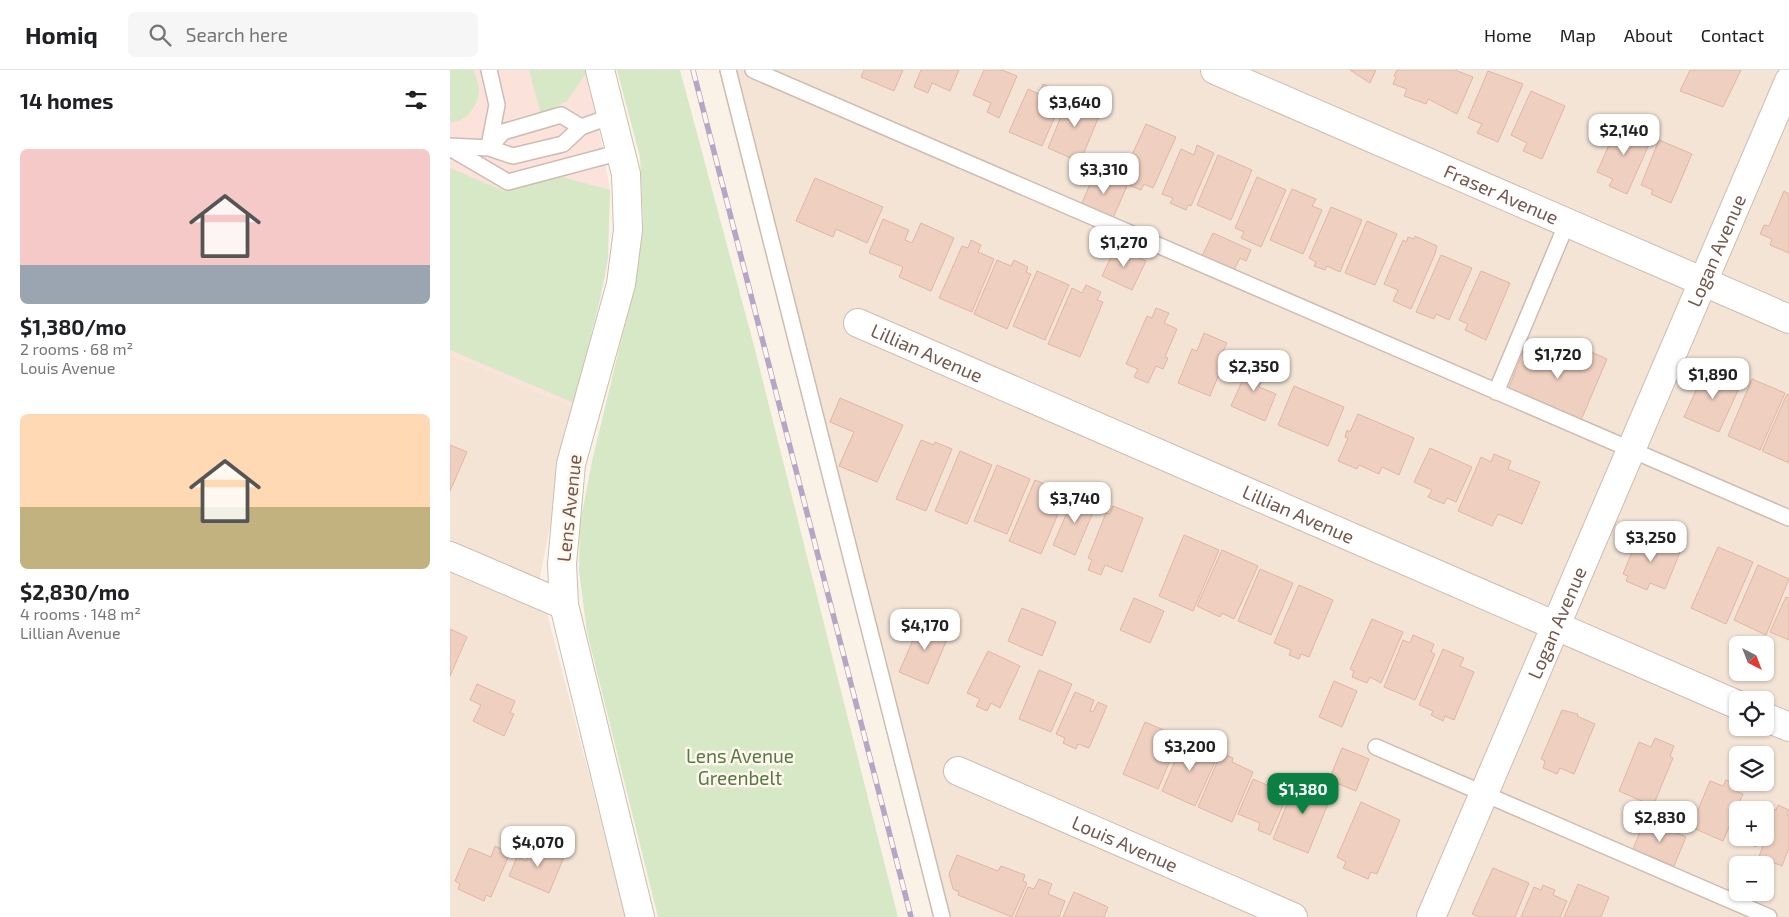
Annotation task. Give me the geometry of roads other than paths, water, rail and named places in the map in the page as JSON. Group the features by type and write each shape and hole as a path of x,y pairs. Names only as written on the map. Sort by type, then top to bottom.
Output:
{"street":[{"name":"Lens Avenue","path":"600,70 626,174 628,230 621,284 571,464 562,564 564,605 640,917"},
{"name":"Fraser Avenue","path":"1215,70 1789,319"},
{"name":"Logan Avenue","path":"1431,917 1789,81"},
{"name":"Lillian Avenue","path":"858,323 1729,701"},
{"path":"450,556 564,605"},
{"path":"1774,721 1789,728"},
{"name":"Louis Avenue","path":"958,771 1293,917"}],"lane":[{"path":"488,70 497,105 489,148"},
{"path":"728,70 942,917"},
{"path":"753,70 1789,518"},
{"path":"489,148 503,132 561,115 580,127"},
{"path":"450,147 489,148 513,156 563,144 580,127 612,116"},
{"path":"450,147 508,182 621,152"},
{"path":"1496,392 1567,223"},
{"path":"1376,747 1770,917"}],"railway":[{"path":"693,70 911,917"}],"park label":[{"name":"Lens Avenue Greenbelt","path":"740,767"}]}
